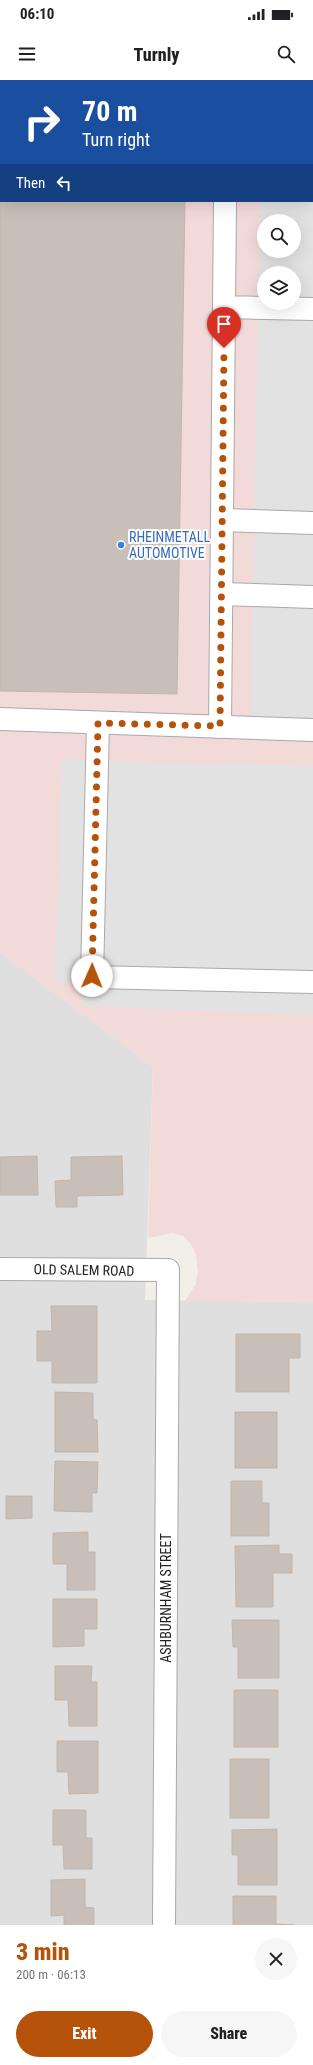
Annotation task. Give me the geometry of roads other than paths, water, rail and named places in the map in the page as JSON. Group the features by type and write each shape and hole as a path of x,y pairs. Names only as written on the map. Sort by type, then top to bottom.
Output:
{"street":[{"path":"220,726 225,202"},
{"path":"224,307 313,309"},
{"path":"222,520 313,523"},
{"path":"222,594 313,597"},
{"path":"0,719 313,730"},
{"path":"98,723 92,976 313,982"},
{"name":"OLD SALEM ROAD","path":"0,1269 168,1270"},
{"name":"ASHBURNHAM STREET","path":"164,1925 168,1270"}],"place":[{"name":"RHEINMETALL AUTOMOTIVE","path":"121,545"}]}
